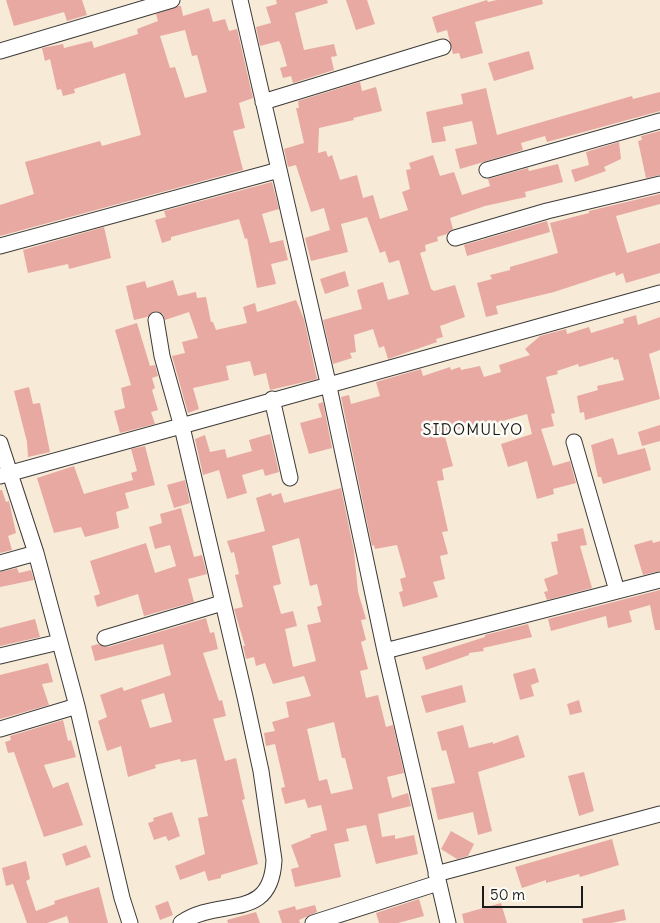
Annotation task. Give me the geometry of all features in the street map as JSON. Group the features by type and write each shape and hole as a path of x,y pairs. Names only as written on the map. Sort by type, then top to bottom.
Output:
{"street":[{"path":"0,51 172,0"},
{"path":"240,0 329,387 385,651 448,923"},
{"path":"263,102 443,47"},
{"path":"487,170 660,121"},
{"path":"0,246 279,170"},
{"path":"455,238 547,211 660,184"},
{"path":"6,474 182,427 272,399 329,387 660,293"},
{"path":"156,320 162,356 182,427 261,771 272,835 273,875 264,896 255,904 243,908 206,911 181,923"},
{"path":"272,399 290,478"},
{"path":"574,442 617,591"},
{"path":"0,443 6,474 36,553 77,706 122,898 130,923"},
{"path":"0,563 36,553"},
{"path":"385,651 660,580"},
{"path":"105,638 222,603"},
{"path":"0,656 59,642"},
{"path":"0,728 77,706"},
{"path":"313,923 437,878 660,814"}],"building":[{"path":"6,0 82,0 87,15 67,21 64,12 14,26"},
{"path":"276,0 327,0 328,3 295,13 304,50 334,44 337,56 331,57 334,70 293,83 291,76 283,78 280,68 287,66 279,41 260,46 256,27 271,23 266,7 277,4"},
{"path":"346,0 367,0 375,24 356,30"},
{"path":"487,0 488,2 497,0 542,0 543,4 475,22 483,53 461,59 459,53 453,54 447,30 437,33 432,17"},
{"path":"179,6 181,6 183,16 209,8 213,22 225,19 229,31 237,29 253,98 239,103 245,128 233,131 243,170 0,236 0,205 34,194 25,162 100,141 102,146 141,135 125,73 74,89 75,93 63,96 61,89 57,90 50,59 45,61 42,48 63,44 64,48 92,41 94,48 138,34 137,29 158,21 156,14","holes":["185,30 192,56 197,55 207,92 185,98 175,67 170,68 160,36"]},
{"path":"529,51 534,69 494,81 488,63"},
{"path":"360,82 362,91 376,87 382,111 319,128 318,153 326,151 328,157 332,155 340,180 357,175 363,198 373,195 380,219 408,210 402,192 410,189 406,170 411,169 409,163 433,155 440,176 454,172 462,195 490,186 488,179 528,168 529,171 558,164 563,182 525,192 526,197 485,206 450,218 453,229 447,234 437,237 438,241 425,245 426,251 420,253 431,289 434,291 455,285 465,317 440,326 443,337 436,339 437,342 388,359 384,346 379,348 373,329 354,335 356,352 350,353 352,358 333,364 323,320 362,309 357,290 383,282 388,300 409,294 399,260 389,263 385,251 380,253 367,217 341,224 348,252 311,261 305,238 330,230 324,208 311,212 296,165 288,167 284,149 304,143 296,108 299,108 298,101"},
{"path":"486,88 497,135 632,96 633,99 660,92 660,111 547,142 545,136 521,143 523,150 460,169 455,149 477,144 472,121 443,127 446,141 432,143 426,112 463,104 461,94"},
{"path":"660,131 660,175 646,178 638,141 642,140 641,136"},
{"path":"619,142 621,159 604,167 606,171 575,182 571,170 589,165 586,152"},
{"path":"272,182 279,209 262,214 270,243 283,240 288,260 271,264 276,284 257,288 247,238 245,239 239,219 171,237 171,240 162,243 155,220 166,217 164,211"},
{"path":"660,194 660,204 616,216 627,253 660,243 660,273 626,283 623,273 616,276 615,272 554,292 496,306 498,314 486,317 477,283 492,279 490,275 510,270 510,267 558,253 550,223 589,213 589,211"},
{"path":"547,221 550,232 467,256 464,245"},
{"path":"104,227 111,258 69,269 68,264 28,273 23,250"},
{"path":"345,271 349,286 325,294 320,279"},
{"path":"173,280 178,296 196,292 197,298 206,297 211,322 213,322 216,330 247,323 243,307 255,303 257,312 296,300 304,319 317,379 270,390 266,373 254,376 250,361 226,366 229,380 193,388 199,409 188,413 172,356 185,353 182,342 198,338 189,312 165,320 163,314 155,311 147,317 134,320 126,286 145,281 147,288"},
{"path":"636,315 638,325 660,317 660,350 649,354 660,399 585,420 584,412 580,413 577,396 598,390 597,386 624,380 618,359 614,360 613,357 579,367 578,364 557,371 558,374 546,377 555,413 551,414 554,426 541,429 553,466 570,461 576,483 553,489 554,494 537,499 527,461 508,467 501,444 532,434 527,414 492,424 491,420 444,433 453,466 442,469 444,480 437,481 448,531 442,532 448,554 440,556 445,579 433,582 438,597 403,607 399,592 403,591 400,579 406,577 397,545 375,549 374,545 372,546 341,397 349,395 351,404 380,396 376,382 421,369 423,376 450,367 451,370 460,367 461,370 480,366 484,377 501,372 499,365 530,355 525,349 540,336 566,329 567,334 589,327 591,333 624,323 623,319"},
{"path":"137,323 150,366 155,365 158,376 152,378 155,388 152,390 158,410 151,412 155,424 120,433 114,411 125,408 121,388 131,385 115,330"},
{"path":"29,387 33,404 40,403 50,452 28,457 27,442 14,391"},
{"path":"323,402 332,448 309,454 300,423 322,417 318,404"},
{"path":"660,425 660,441 642,446 638,432"},
{"path":"270,434 279,472 265,476 263,469 242,475 247,493 227,499 219,470 203,475 195,439 205,435 210,452 225,449 227,458 252,451 249,440"},
{"path":"613,438 618,455 645,448 651,470 603,484 601,477 598,477 591,445"},
{"path":"145,446 155,485 125,493 129,508 116,512 119,528 85,537 81,527 54,533 37,478 74,466 84,494 133,480 131,473 137,471 131,449"},
{"path":"185,480 190,503 174,508 167,485"},
{"path":"341,488 354,551 358,592 366,619 361,620 366,640 361,642 368,669 360,671 366,698 378,695 386,727 393,725 404,773 387,777 392,798 408,793 411,806 378,814 382,837 395,835 395,839 414,835 418,854 376,864 366,825 346,829 349,841 334,844 341,877 295,887 291,869 299,867 291,845 311,837 310,835 327,830 321,805 308,808 305,799 285,804 281,788 285,787 275,744 266,746 264,733 275,731 272,722 289,717 286,702 311,696 304,676 273,684 265,663 256,666 254,657 246,659 243,646 245,646 234,609 243,607 235,575 239,574 234,552 231,553 227,541 265,531 256,498 271,493 272,496 281,493 284,503","holes":["299,538 310,586 317,584 322,605 317,607 321,622 307,625 316,661 293,667 285,629 297,626 293,611 281,614 273,586 281,584 272,546","334,722 342,758 345,758 353,789 331,794 327,779 319,781 307,729"]},
{"path":"0,490 2,490 6,502 9,501 16,533 8,536 12,550 0,553"},
{"path":"181,508 194,557 202,555 207,574 188,579 194,602 144,616 138,594 97,607 94,596 100,594 90,561 146,543 155,573 176,566 170,545 155,549 149,527 162,523 160,514"},
{"path":"583,528 587,545 580,546 592,588 547,600 544,592 548,591 544,579 558,574 551,542 558,541 557,534"},
{"path":"652,540 653,543 660,541 660,571 643,575 634,545"},
{"path":"17,568 19,573 31,570 34,580 0,587 0,572"},
{"path":"660,590 660,630 655,630 650,605 629,611 632,622 608,628 606,616 551,631 548,619"},
{"path":"206,618 210,633 214,632 218,649 203,653 219,701 222,700 226,716 213,719 225,761 236,758 245,799 242,800 258,864 208,881 205,871 180,880 175,866 205,854 198,818 208,816 196,759 181,762 180,759 155,765 156,768 128,777 121,746 107,751 98,721 107,717 100,695 122,687 124,691 171,675 163,644 95,661 91,646 98,644 108,647","holes":["164,693 172,722 150,728 141,700"]},
{"path":"35,619 40,637 0,646 0,628"},
{"path":"528,624 532,637 483,648 484,651 469,653 469,655 426,670 422,657 485,637 485,635"},
{"path":"48,663 53,682 42,684 49,705 0,719 0,675"},
{"path":"535,668 539,682 531,685 534,696 520,700 513,674"},
{"path":"462,685 466,702 426,713 421,696"},
{"path":"579,700 582,712 570,715 567,704"},
{"path":"63,720 68,741 71,740 76,757 44,765 53,788 68,782 83,825 44,837 14,752 8,753 5,742 11,740 10,736"},
{"path":"463,725 469,748 493,742 493,744 518,735 525,757 478,772 492,831 478,835 473,812 438,820 431,788 455,783 446,750 442,751 437,732"},
{"path":"584,772 594,811 579,816 568,776"},
{"path":"172,812 180,836 168,841 166,836 154,840 148,823 154,821 153,818"},
{"path":"451,831 474,844 468,856 457,859 441,849"},
{"path":"612,839 619,865 580,877 579,874 546,883 546,880 522,888 515,867"},
{"path":"86,845 91,857 66,866 62,854"},
{"path":"26,861 30,879 26,881 36,911 55,904 54,901 99,887 108,923 69,923 67,916 47,923 27,923 13,884 6,886 2,868"},
{"path":"419,899 424,916 398,923 379,923 376,913"},
{"path":"168,901 173,915 160,920 155,906"},
{"path":"501,903 507,923 464,923 462,914"},
{"path":"315,905 317,912 299,920 300,923 282,923 278,911 295,906 296,910"},
{"path":"624,909 626,920 611,923 583,923 582,919"},
{"path":"256,912 260,923 228,923 227,920"}],"district":[{"name":"SIDOMULYO","path":"473,430"}]}
